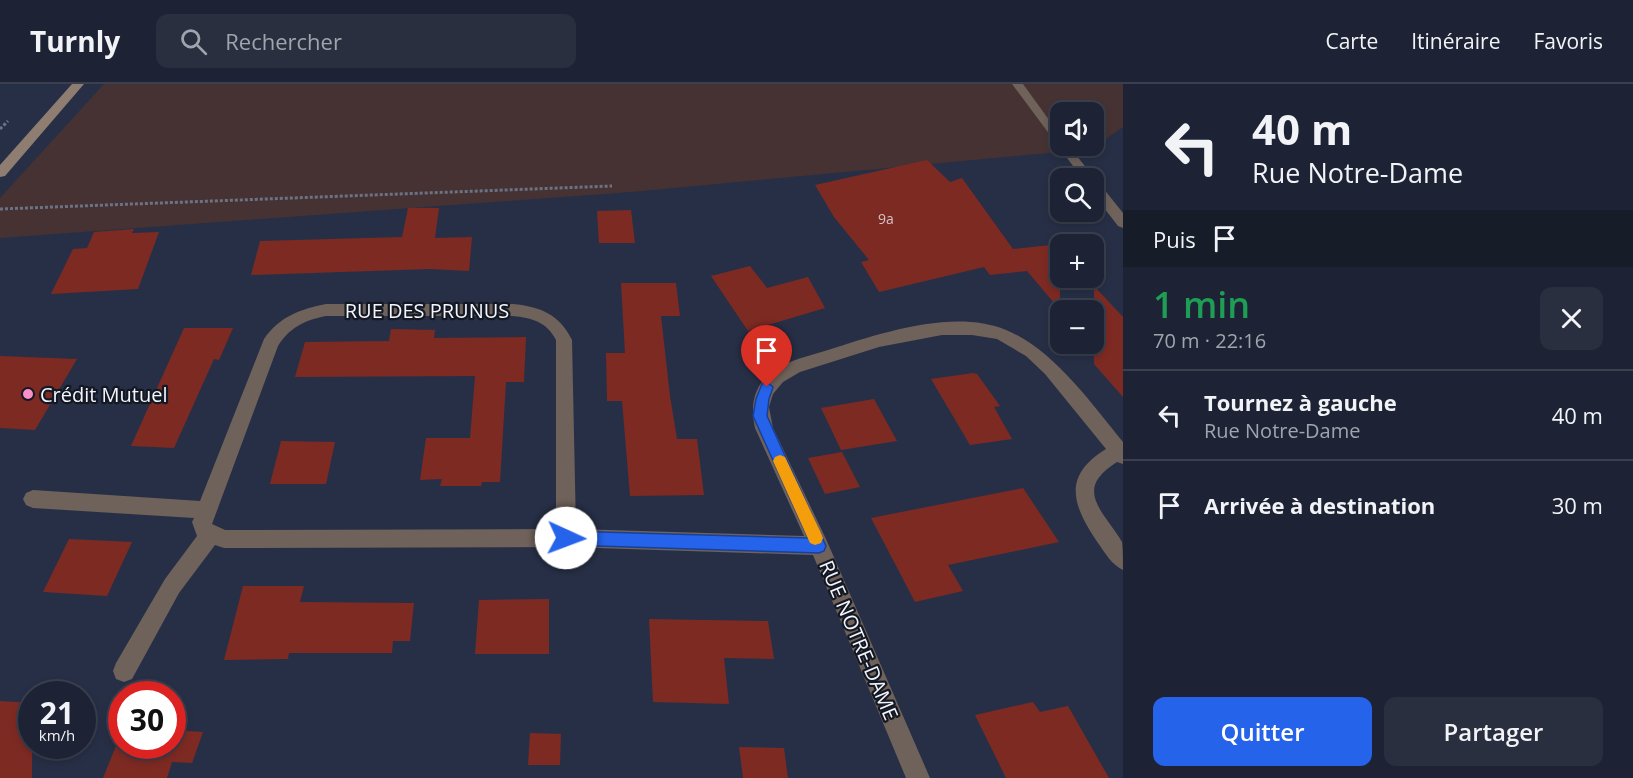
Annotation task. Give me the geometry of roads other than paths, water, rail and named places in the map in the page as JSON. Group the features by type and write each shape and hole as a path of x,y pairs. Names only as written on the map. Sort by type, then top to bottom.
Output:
{"main road":[{"path":"0,173 78,84"}],"street":[{"path":"1104,199 1123,223"},
{"name":"RUE DES PRUNUS","path":"205,510 270,344 276,334 296,317 326,310 513,310 530,312 551,320 559,328 564,340 566,538"},
{"name":"RUE NOTRE-DAME","path":"918,778 819,546 760,416 762,399 767,387 777,375 794,367 904,335 934,330 958,328 989,332 1023,344 1041,358 1121,453 1092,470 1086,483 1086,498 1090,512 1123,560"},
{"path":"33,499 205,510 202,522 204,530 210,535 224,539 566,538 819,546"},
{"path":"123,671 172,586 210,535"}],"lane":[{"path":"1017,84 1050,128"},
{"path":"1071,156 1080,168"}],"place":[{"name":"Crédit Mutuel","path":"28,394"}]}
